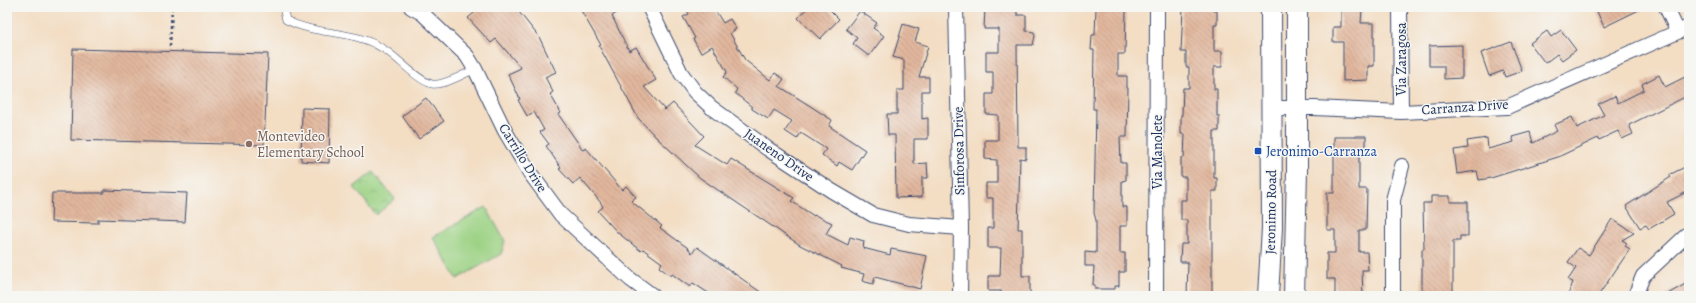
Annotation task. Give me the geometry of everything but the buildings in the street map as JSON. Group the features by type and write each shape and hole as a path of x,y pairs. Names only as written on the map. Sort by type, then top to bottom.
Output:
{"main road":[{"name":"Jeronimo Road","path":"1268,296 1272,228 1271,7"},
{"name":"Jeronimo Road","path":"1294,296 1297,170 1297,7"}],"street":[{"name":"Carrillo Drive","path":"411,7 422,13 468,56 508,137 530,172 561,215 630,279 653,296"},
{"name":"Juaneno Drive","path":"649,7 681,73 695,92 712,108 768,149 832,191 873,215 909,224 961,228"},
{"name":"Sinforosa Drive","path":"956,7 961,228 960,296"},
{"name":"Via Manolete","path":"1156,296 1157,7"},
{"name":"Via Zaragosa","path":"1400,7 1401,112"},
{"path":"1666,7 1684,30"},
{"name":"Carranza Drive","path":"1272,108 1401,112 1507,107 1684,30"},
{"path":"1392,296 1392,200 1402,166"},
{"path":"1635,296 1643,276 1689,233"}],"lane":[{"path":"283,7 286,20 296,25 314,30 328,30 359,37 383,48 410,70 432,84 448,82 475,69"}],"path":[{"path":"170,46 172,7"}],"green space":[{"path":"373,172 395,199 376,215 354,187"},
{"path":"486,207 505,241 501,254 457,279 433,237"}],"place":[{"name":"Montevideo Elementary School","path":"249,144"},
{"name":"Jeronimo-Carranza","path":"1258,151"}]}
